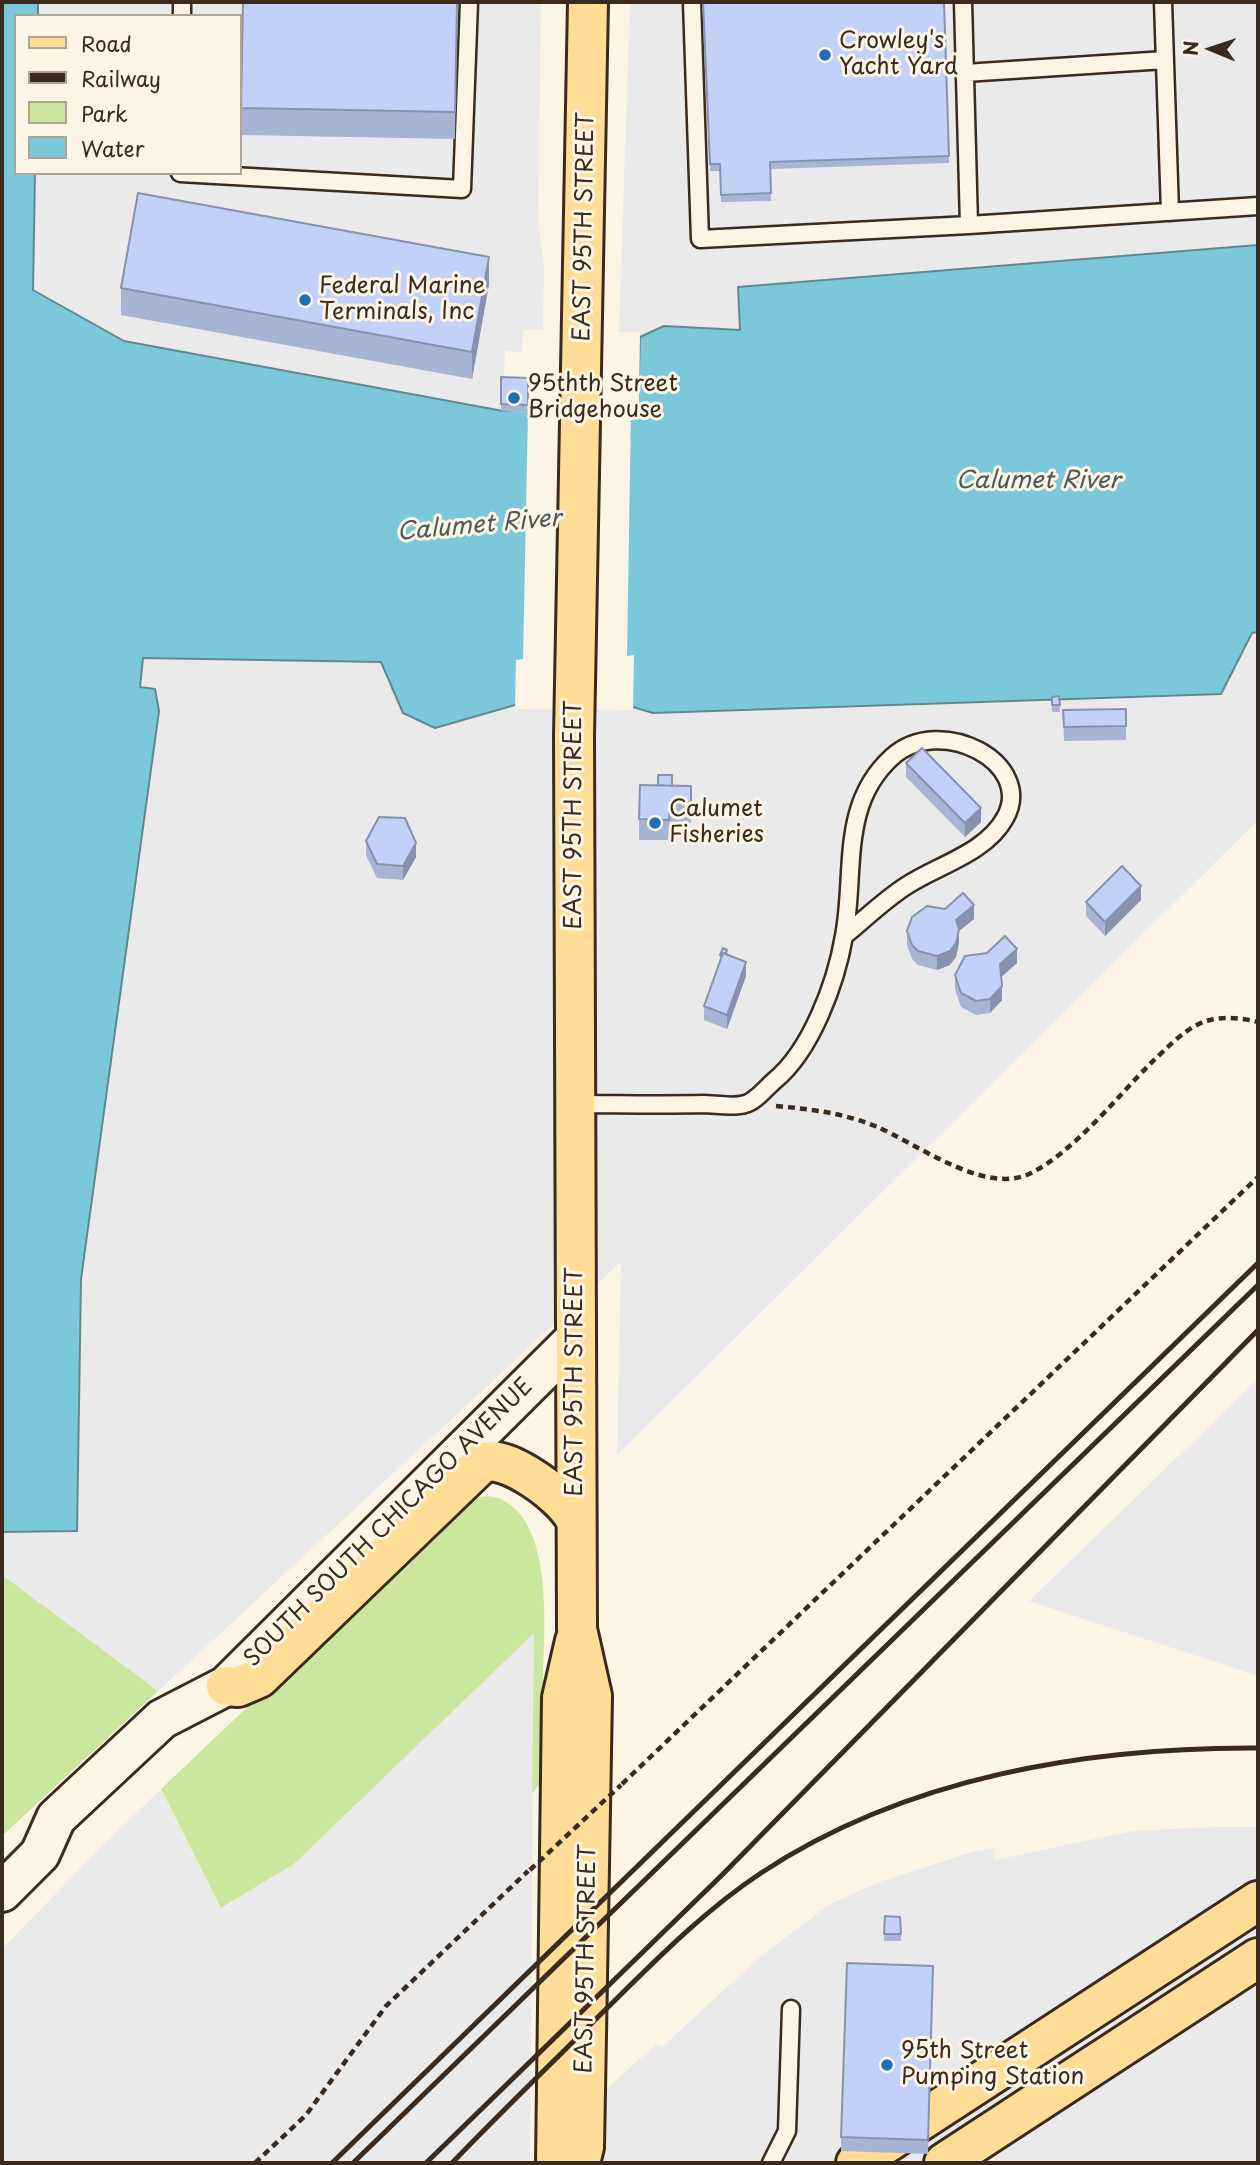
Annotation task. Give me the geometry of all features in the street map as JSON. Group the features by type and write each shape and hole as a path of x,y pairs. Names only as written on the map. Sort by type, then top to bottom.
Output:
{"main road":[{"name":"EAST 95TH STREET","path":"580,2163 584,2147 592,1696 577,1629 574,736 588,2"},
{"name":"SOUTH SOUTH CHICAGO AVENUE","path":"2,1892 40,1854 70,1840 177,1736 212,1693 576,1338"},
{"path":"212,1693 239,1687 259,1678 482,1463 497,1461 540,1483 571,1509 576,1522"},
{"name":"EAST 95TH STREET","path":"556,2163 562,1698 577,1629"},
{"path":"856,2163 1258,1901"},
{"path":"944,2163 1258,1958"}],"lane":[{"path":"215,175 462,189 469,2"},
{"path":"692,2 700,239 1258,206"},
{"path":"964,2 969,225"},
{"path":"1163,2 1170,212"},
{"path":"965,73 1165,60"},
{"path":"575,1104 746,1104 789,1069 815,1029 844,936 850,843 857,816 875,778 893,756 915,742 951,740 969,744 984,754 1009,781 1012,794 1007,816 995,834 903,887 844,936"},
{"path":"771,2163 787,2131 791,2009"}],"path":[{"path":"746,1104 817,1109 873,1126 969,1172 994,1178 1026,1175 1057,1156 1171,1043 1205,1021 1242,1018 1258,1022"},
{"path":"255,2163 306,2115 386,2006 1258,1177"}],"shaded area":[{"path":"38,2 541,2 538,220 544,266 543,330 523,330 522,352 505,351 503,411 124,341 33,290 35,175 242,175 242,14 38,14"},
{"path":"630,2 1258,2 1258,245 739,287 741,330 664,326 640,337 640,332 619,332"},
{"path":"1258,632 1258,820 617,1455 621,1262 2,1836 2,1532 77,1531 81,1279 143,658 381,662 403,713 516,660 653,713 1221,694 1253,633"},
{"path":"1258,1379 1258,1676 1029,1601"},
{"path":"534,1632 530,2163 2,2163 2,1949 101,1847 161,1789 222,1908 294,1864"},
{"path":"1258,1827 1258,2163 596,2163 597,2098 656,2044 662,2047 761,1956 830,1904 879,1882 972,1852 995,1848 995,1860 1132,1831"}],"green space":[{"path":"489,1496 511,1505 526,1522 536,1546 541,1573 544,1631 541,1782 532,1794 534,1633 294,1864 221,1908 161,1789 457,1508 479,1497"},
{"path":"2,1575 158,1691 2,1836"}],"water":[{"name":"Calumet River","path":"2,2 38,2 38,14 14,14 14,175 35,175 33,290 124,341 503,411 638,407 640,337 664,326 740,330 738,287 1258,245 1258,632 1252,633 1221,694 653,713 633,707 515,705 435,728 403,713 381,662 143,658 140,687 155,689 159,711 81,1279 77,1531 2,1532"}],"pier":[{"path":"640,333 639,407 631,408 627,656 634,655 633,710 515,709 516,660 523,659 528,412 503,411 503,408 635,404 636,336"}],"building":[{"path":"243,2 457,2 455,112 242,108"},
{"name":"Crowley's Yacht Yard","path":"703,2 944,2 949,156 770,162 771,193 721,195 720,164 710,164"},
{"name":"Federal Marine Terminals, Inc","path":"138,193 489,257 472,352 121,288"},
{"name":"95thth Street Bridgehouse","path":"501,377 528,378 528,405 501,404"},
{"path":"1059,696 1060,705 1052,705 1052,697"},
{"path":"1126,709 1126,726 1064,727 1063,710"},
{"path":"922,748 981,808 965,823 906,763"},
{"path":"658,775 672,775 672,786 658,785"},
{"path":"640,785 691,786 691,802 670,801 669,820 639,819"},
{"path":"379,817 405,818 416,843 403,866 377,864 366,841"},
{"path":"1122,866 1141,886 1105,922 1086,902"},
{"path":"963,893 974,905 956,920 959,929 956,943 950,951 937,956 918,951 912,945 907,931 912,917 927,906 945,909"},
{"path":"1005,936 1017,949 1000,964 1002,986 990,999 976,1001 961,993 955,975 965,956 987,953"},
{"path":"723,953 746,962 727,1015 704,1006"},
{"path":"885,1916 900,1917 901,1934 884,1934"},
{"name":"95th Street Pumping Station","path":"847,1963 933,1966 928,2140 841,2137"}],"railway":[{"path":"332,2163 1258,1263"},
{"path":"353,2163 1258,1285"},
{"path":"426,2163 722,1875 1258,1330"},
{"path":"452,2163 678,1939 739,1888 817,1840 876,1813 937,1791 1000,1774 1129,1754 1258,1748"}],"place":[{"name":"Crowley's Yacht Yard","path":"825,55"},
{"name":"Federal Marine Terminals, Inc","path":"305,300"},
{"name":"95thth Street Bridgehouse","path":"514,398"},
{"name":"Calumet Fisheries","path":"655,823"},
{"name":"95th Street Pumping Station","path":"887,2065"}]}
